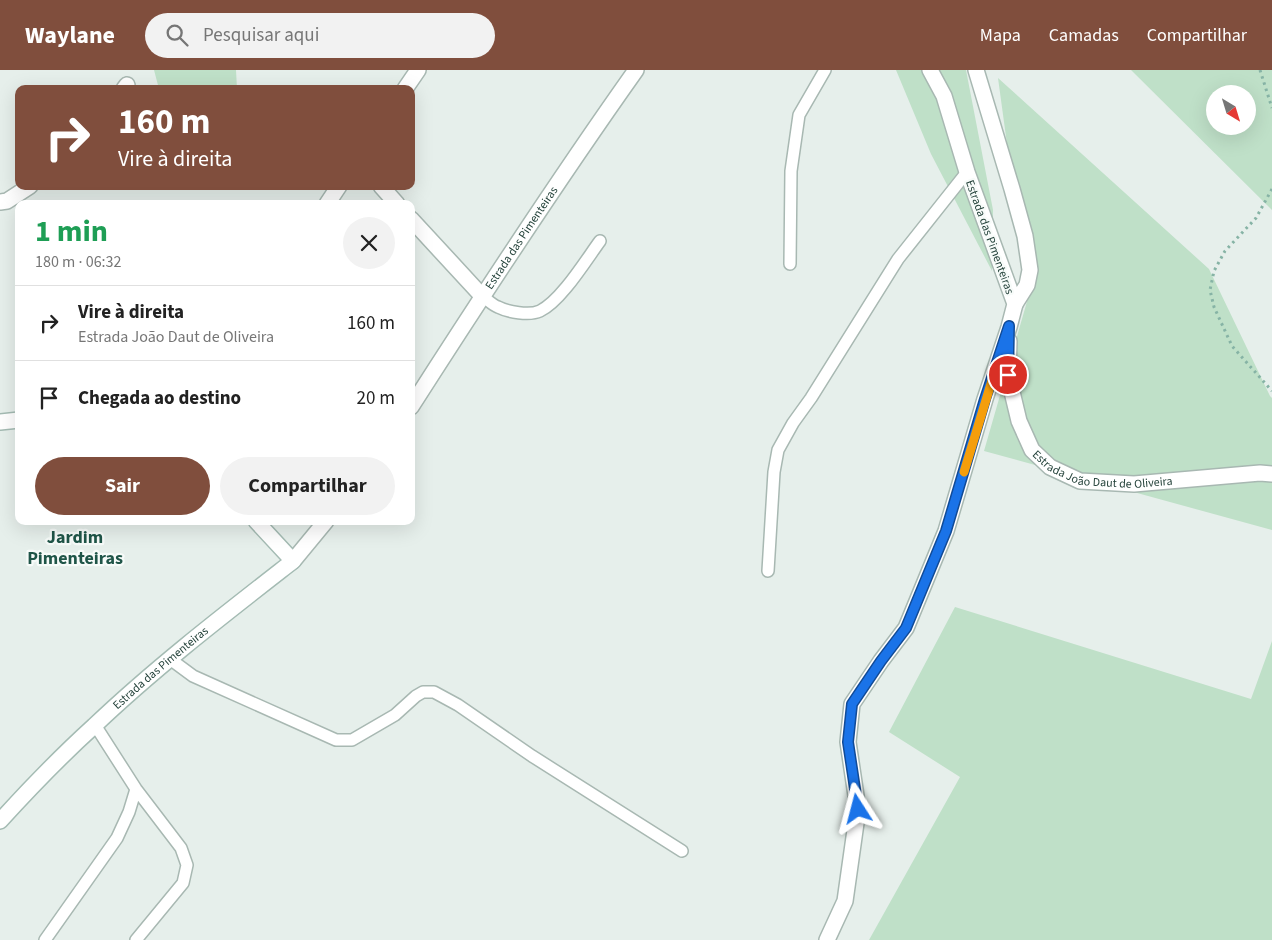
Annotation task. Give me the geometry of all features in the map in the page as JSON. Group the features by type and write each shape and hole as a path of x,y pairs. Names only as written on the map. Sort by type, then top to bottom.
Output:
{"street":[{"path":"408,85 418,70"},
{"name":"Estrada das Pimenteiras","path":"415,400 482,296 636,70"},
{"name":"Estrada das Pimenteiras","path":"828,940 845,901 858,809 848,742 852,704 906,628 943,540 1015,304 967,172 944,96 930,70"},
{"path":"976,70 1025,236 1030,270 1027,285 1015,304"},
{"path":"0,202 7,201 24,190"},
{"path":"385,190 393,200"},
{"path":"415,223 482,296"},
{"name":"Estrada João Daut de Oliveira","path":"1009,326 1008,375 1019,421 1032,450 1050,467 1080,481 1134,484 1260,473 1272,474"},
{"path":"0,422 15,420"},
{"path":"260,525 293,561"},
{"name":"Estrada das Pimenteiras","path":"0,820 94,725 170,660 293,561 323,525"}],"lane":[{"path":"790,264 791,171 799,115 826,70"},
{"path":"768,572 774,472 778,450 793,423 811,398 898,259 967,172"},
{"path":"482,296 497,307 519,313 538,312 549,305 567,286 600,241"},
{"path":"170,660 194,676 336,740 352,740 395,715 422,692 434,692 682,851"},
{"path":"94,725 136,789 181,848 187,865 183,883 136,940"},
{"path":"45,940 118,838 136,789"}],"path":[{"path":"1260,70 1272,108"},
{"path":"1272,189 1256,218 1225,251 1214,271 1210,290 1214,307 1232,346 1272,391"}],"green space":[{"path":"154,70 236,70 237,85 158,85"},
{"path":"896,70 966,70 993,210 992,271 931,154"},
{"path":"1131,70 1272,70 1272,210"},
{"path":"998,78 1209,269 1272,398 1272,530 984,451 1028,298"},
{"path":"955,607 1251,699 1272,641 1272,940 869,940 960,777 889,732"}],"slow traffic":[{"path":"964,472 997,364"}],"district":[{"name":"Jardim Pimenteiras","path":"75,547"}],"route":[{"path":"858,809 848,742 852,704 906,628 946,531 1009,326 1008,375"}]}
